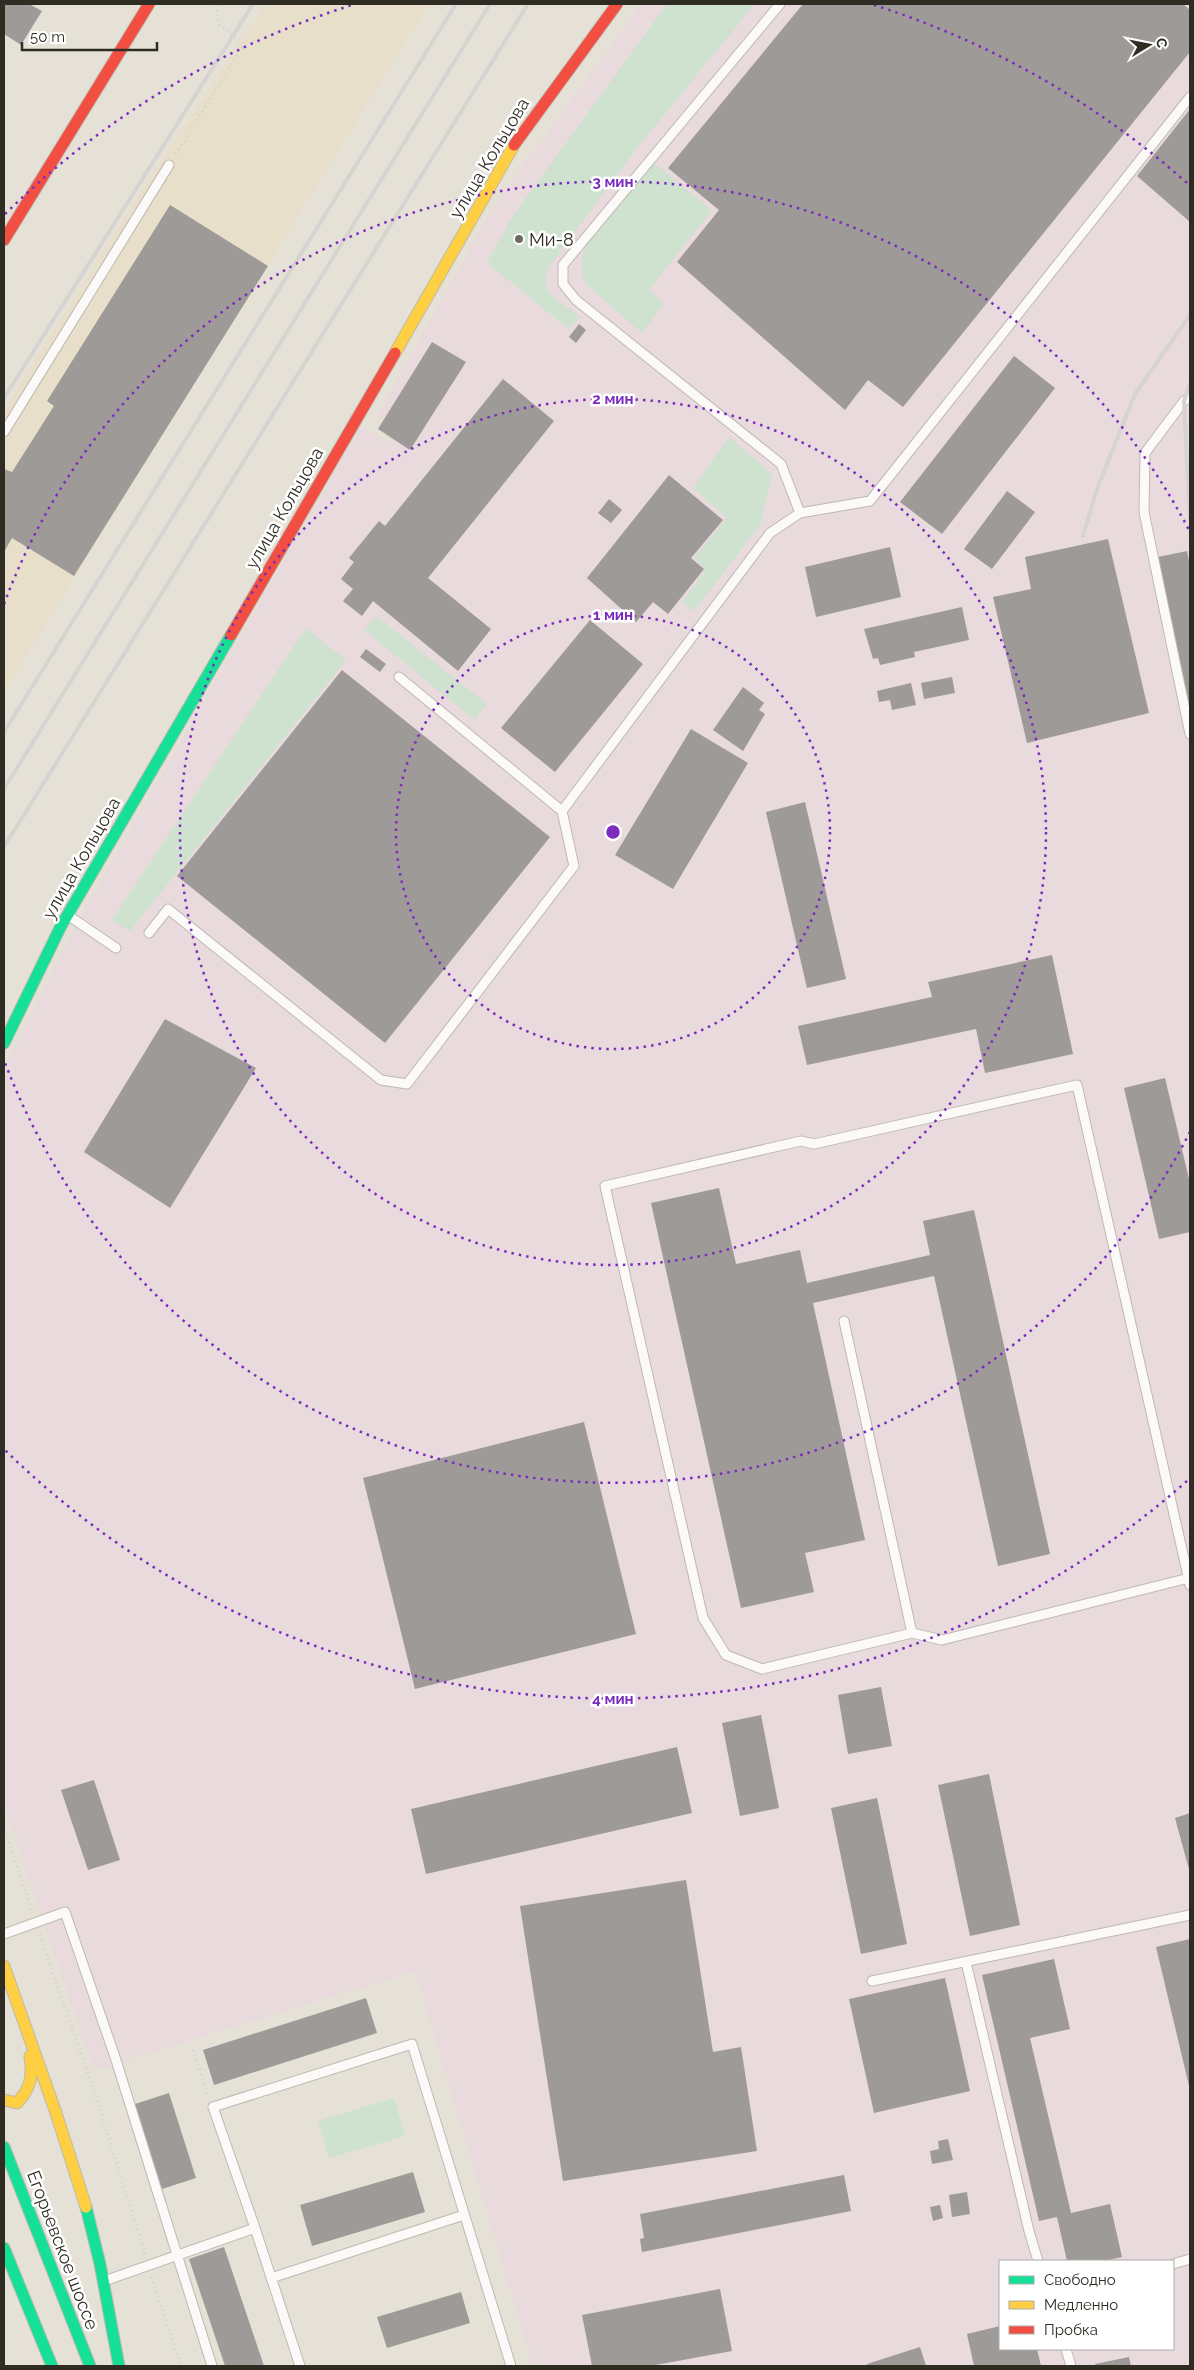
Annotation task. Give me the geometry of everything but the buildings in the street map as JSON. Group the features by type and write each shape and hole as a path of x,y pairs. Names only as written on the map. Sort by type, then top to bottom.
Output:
{"street":[{"path":"4,240 149,4"},
{"name":"улица Кольцова","path":"4,1044 67,915 445,267 521,132 618,4"},
{"path":"4,1966 81,2189 114,2325 119,2366"},
{"path":"4,2100 16,2103 26,2094 33,2078 26,2028"},
{"name":"Егорьевское шоссе","path":"4,2147 90,2366"},
{"path":"4,2248 52,2366"}],"lane":[{"path":"780,4 563,265 563,284 576,300 781,464 800,512"},
{"path":"562,811 770,533 800,512 870,501 1190,97"},
{"path":"4,432 169,166"},
{"path":"1190,397 1184,401 1146,453 1144,512 1190,734"},
{"path":"149,933 168,909 381,1080 407,1084 574,866 562,811 399,677"},
{"path":"67,915 116,948"},
{"path":"1077,1085 1189,1582 942,1640 912,1633 762,1669 726,1655 704,1618 605,1186 801,1141 814,1144 1077,1085"},
{"path":"844,1321 912,1633"},
{"path":"4,1934 65,1912 115,2057 212,2366"},
{"path":"872,1981 1190,1916"},
{"path":"966,1962 1029,2231 1038,2260"},
{"path":"300,2366 255,2228 212,2107 412,2044 511,2366"},
{"path":"271,2278 464,2215"},
{"path":"103,2281 255,2228"},
{"path":"1174,2264 1190,2259"},
{"path":"1066,2350 1071,2366"}],"path":[{"path":"169,166 244,44 219,25 216,4"},
{"path":"4,1828 94,2091 181,2366"},
{"path":"193,2050 212,2107"}],"shaded area":[{"path":"266,4 429,4 4,692 4,410 153,173"},
{"path":"642,4 1190,4 1190,2366 533,2366 415,1971 94,2070 4,1803 4,1070 84,910 361,426 389,444 397,429 377,416 494,205"}],"green space":[{"path":"667,4 755,4 637,148 548,268 546,277 549,291 559,302 580,316 569,329 487,263 510,220"},
{"path":"651,161 712,210 649,290 664,304 642,333 587,285 581,266 585,248 592,235"},
{"path":"729,437 772,474 761,524 694,611 682,602 706,570 694,558 727,518 693,488"},
{"path":"376,616 487,704 475,720 364,630"},
{"path":"306,628 346,660 130,931 112,920"},
{"path":"394,2098 405,2136 329,2158 318,2121"}],"railway":[{"path":"4,398 253,4"},
{"path":"4,732 456,4"},
{"path":"4,789 490,4"},
{"path":"4,847 528,4"},
{"path":"1083,536 1097,489 1135,394 1190,315"},
{"path":"1190,384 1184,401 1190,520"}],"traffic: fast":[{"path":"4,1043 61,926 231,635"},
{"path":"4,2147 90,2366"},
{"path":"86,2207 100,2264 119,2366"},
{"path":"4,2248 52,2366"}],"traffic: slow":[{"path":"395,353 514,145"},
{"path":"4,1966 56,2113 86,2207"},
{"path":"4,2100 17,2103 28,2087 31,2076 30,2056"}],"traffic: jam":[{"path":"4,240 149,4"},
{"path":"514,145 617,4"},
{"path":"231,635 395,353"}],"place":[{"name":"Ми-8","path":"519,239"}]}
